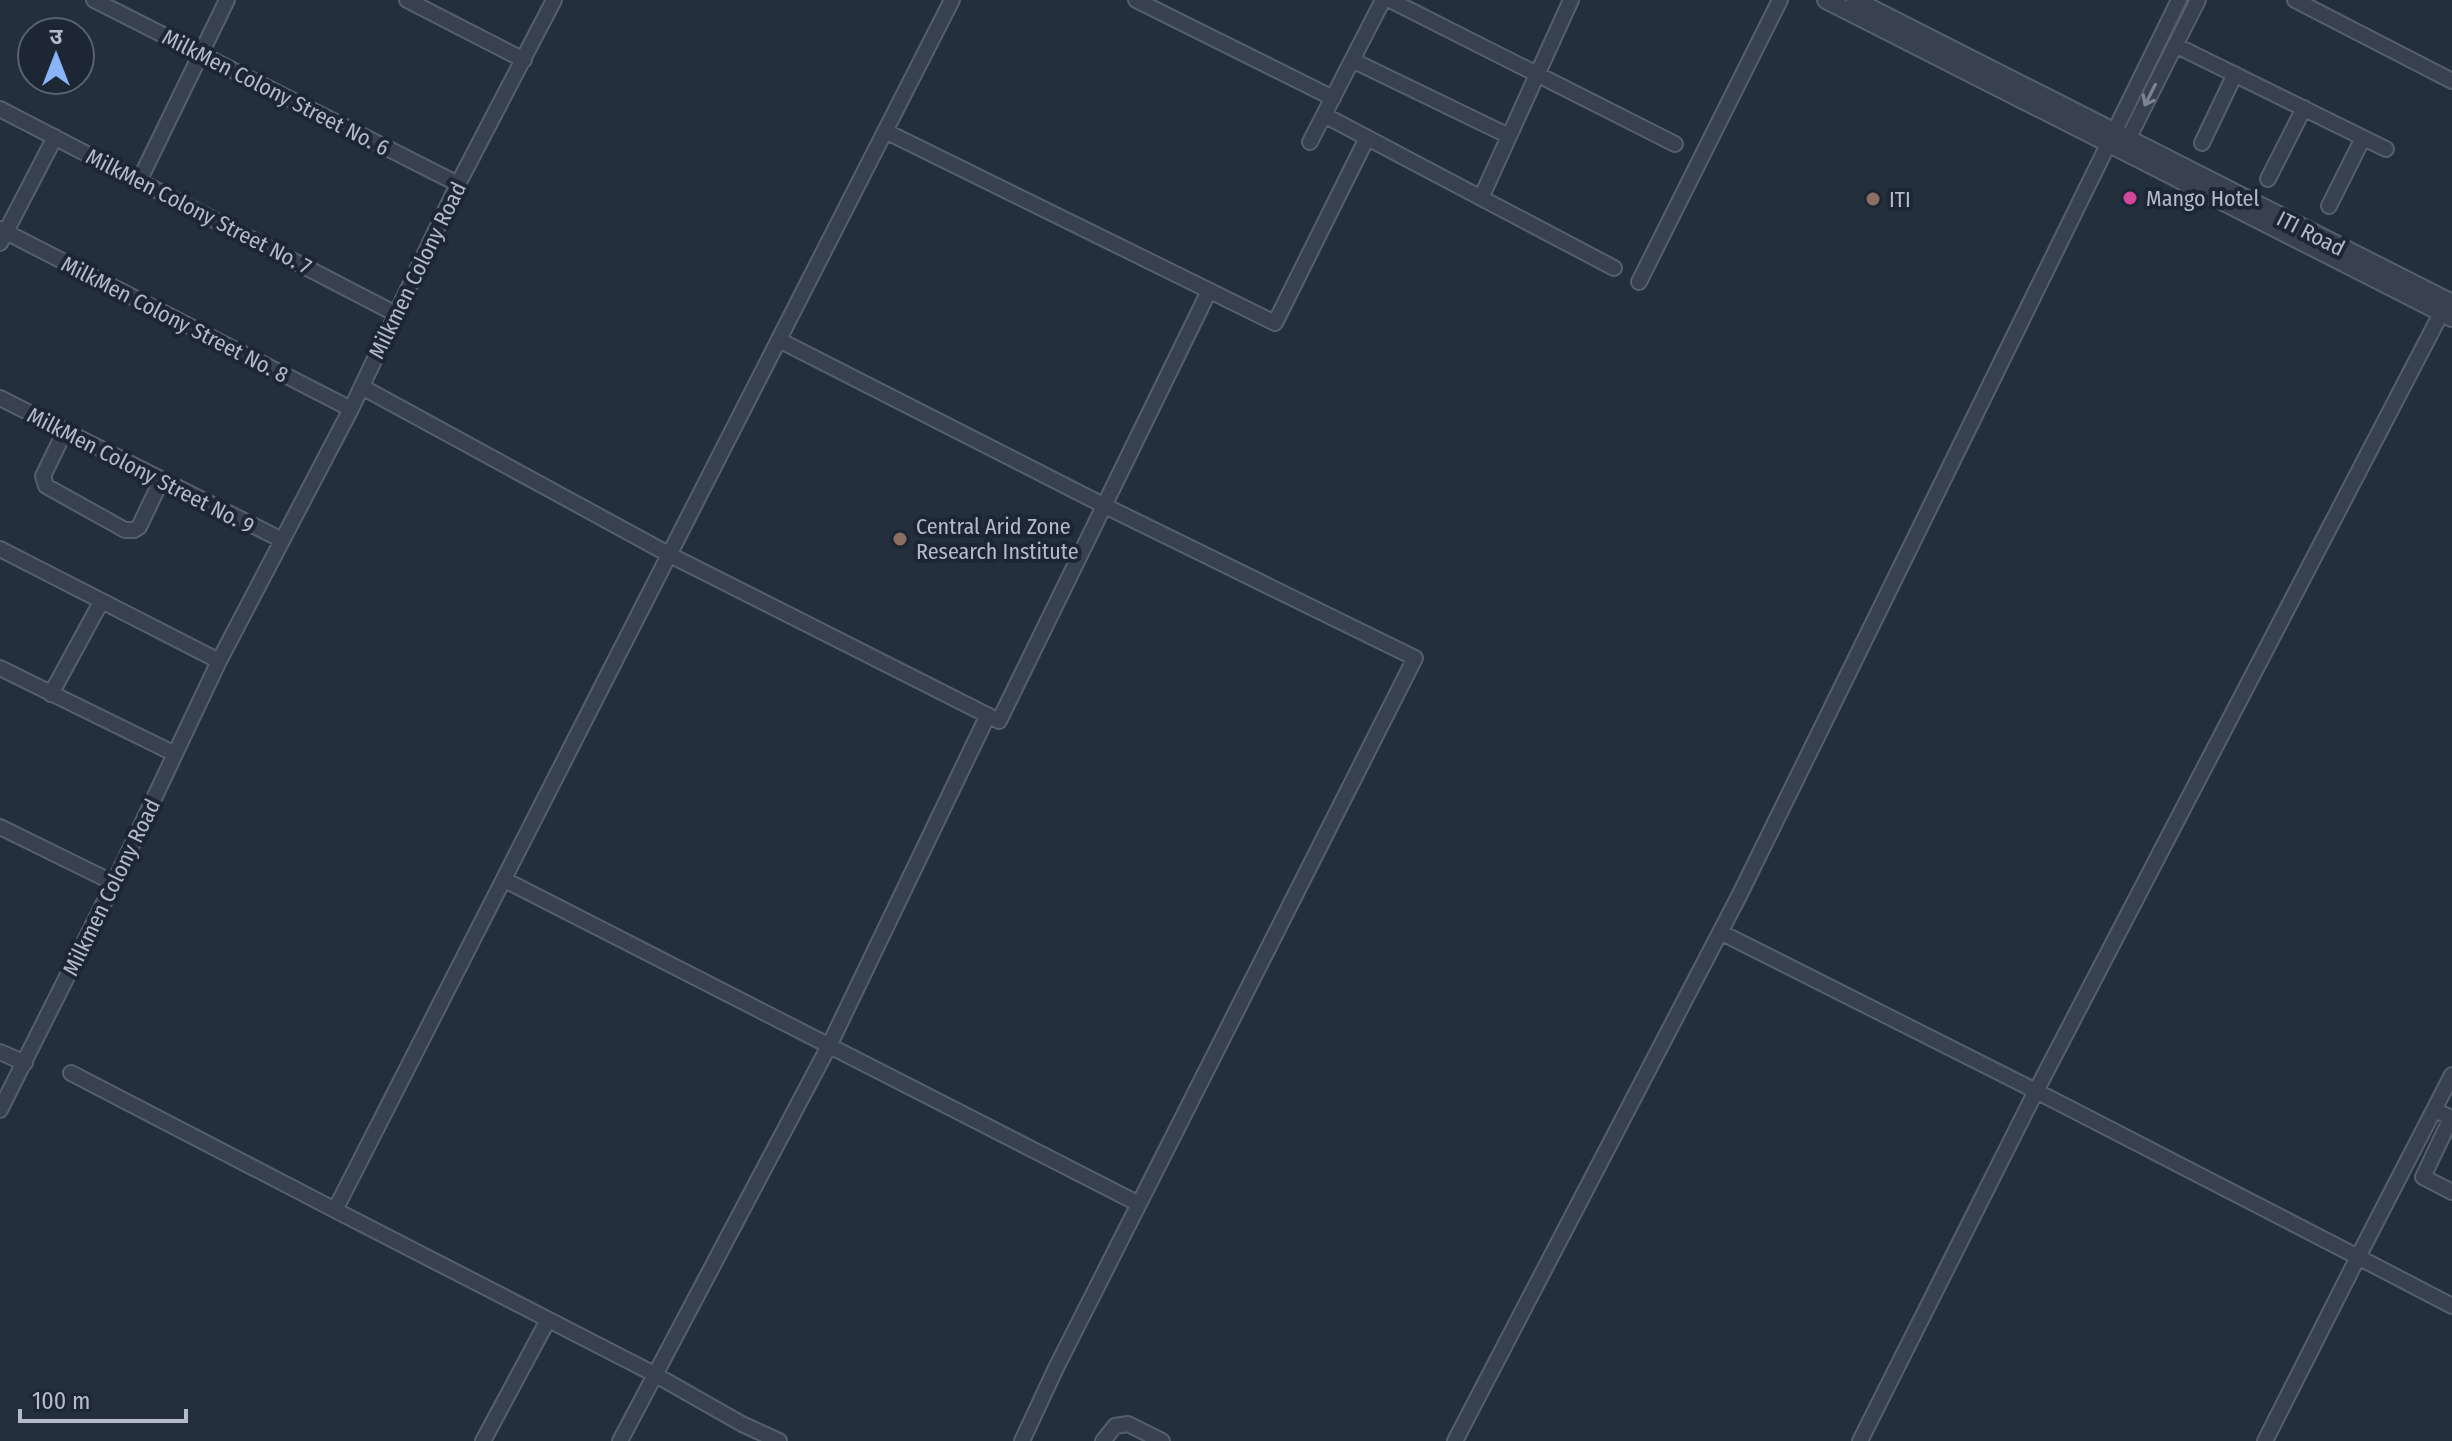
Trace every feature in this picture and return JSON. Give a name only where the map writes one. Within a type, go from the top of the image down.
[{"type":"street","name":"MilkMen Colony Street No. 6","points":[[94,0],[458,184]]},
{"type":"street","points":[[140,179],[227,0]]},
{"type":"street","points":[[407,0],[524,60]]},
{"type":"street","name":"Milkmen Colony Road","points":[[0,1110],[114,883],[219,661],[351,409],[458,184],[554,0]]},
{"type":"street","points":[[335,1210],[952,0]]},
{"type":"street","points":[[1136,0],[1333,98]]},
{"type":"street","points":[[1310,142],[1383,0]]},
{"type":"street","points":[[1390,0],[1675,144]]},
{"type":"street","points":[[1481,198],[1571,0]]},
{"type":"street","points":[[1639,282],[1780,0]]},
{"type":"street","name":"ITI Road","points":[[1826,0],[2116,139]]},
{"type":"street","name":"ITI Road","points":[[1855,0],[2116,139],[2448,309]]},
{"type":"street","points":[[1455,1441],[1720,932],[2116,139],[2179,0]]},
{"type":"street","points":[[2116,139],[2175,45],[2198,0]]},
{"type":"street","points":[[2295,0],[2452,81]]},
{"type":"street","points":[[2175,45],[2386,149]]},
{"type":"street","points":[[1352,60],[1509,136]]},
{"type":"street","points":[[2202,143],[2235,74]]},
{"type":"street","points":[[2268,179],[2304,108]]},
{"type":"street","name":"MilkMen Colony Street No. 7","points":[[0,109],[396,314]]},
{"type":"street","points":[[1324,115],[1614,268]]},
{"type":"street","points":[[885,131],[1275,323],[1367,138]]},
{"type":"street","points":[[2,234],[55,137]]},
{"type":"street","points":[[2329,206],[2363,138]]},
{"type":"street","name":"MilkMen Colony Street No. 8","points":[[2,234],[351,409]]},
{"type":"street","points":[[362,387],[670,555],[999,721],[1209,291]]},
{"type":"street","points":[[1860,1441],[2036,1091],[2448,309]]},
{"type":"street","points":[[779,340],[1105,506],[1415,658],[1022,1441]]},
{"type":"street","name":"MilkMen Colony Street No. 9","points":[[0,398],[64,433],[282,540]]},
{"type":"street","points":[[64,433],[43,476],[46,486],[125,530],[139,527],[161,481]]},
{"type":"street","points":[[2,556],[219,661]]},
{"type":"street","points":[[51,694],[101,602]]},
{"type":"street","points":[[0,668],[175,754]]},
{"type":"street","points":[[620,1441],[829,1046],[987,717]]},
{"type":"street","points":[[0,827],[114,883]]},
{"type":"street","points":[[505,880],[1139,1204]]},
{"type":"street","points":[[1720,932],[2452,1306]]},
{"type":"street","points":[[0,1052],[25,1063]]},
{"type":"street","points":[[71,1073],[779,1441]]},
{"type":"street","points":[[2265,1441],[2452,1075]]},
{"type":"street","points":[[2435,1110],[2452,1118],[2423,1177],[2452,1192]]},
{"type":"street","points":[[483,1441],[548,1320]]},
{"type":"street","points":[[1103,1441],[1115,1426],[1128,1424],[1162,1441]]},
{"type":"place","name":"Mango Hotel","points":[[2130,198]]},
{"type":"place","name":"ITI","points":[[1873,199]]},
{"type":"place","name":"Central Arid Zone Research Institute","points":[[900,539]]}]
